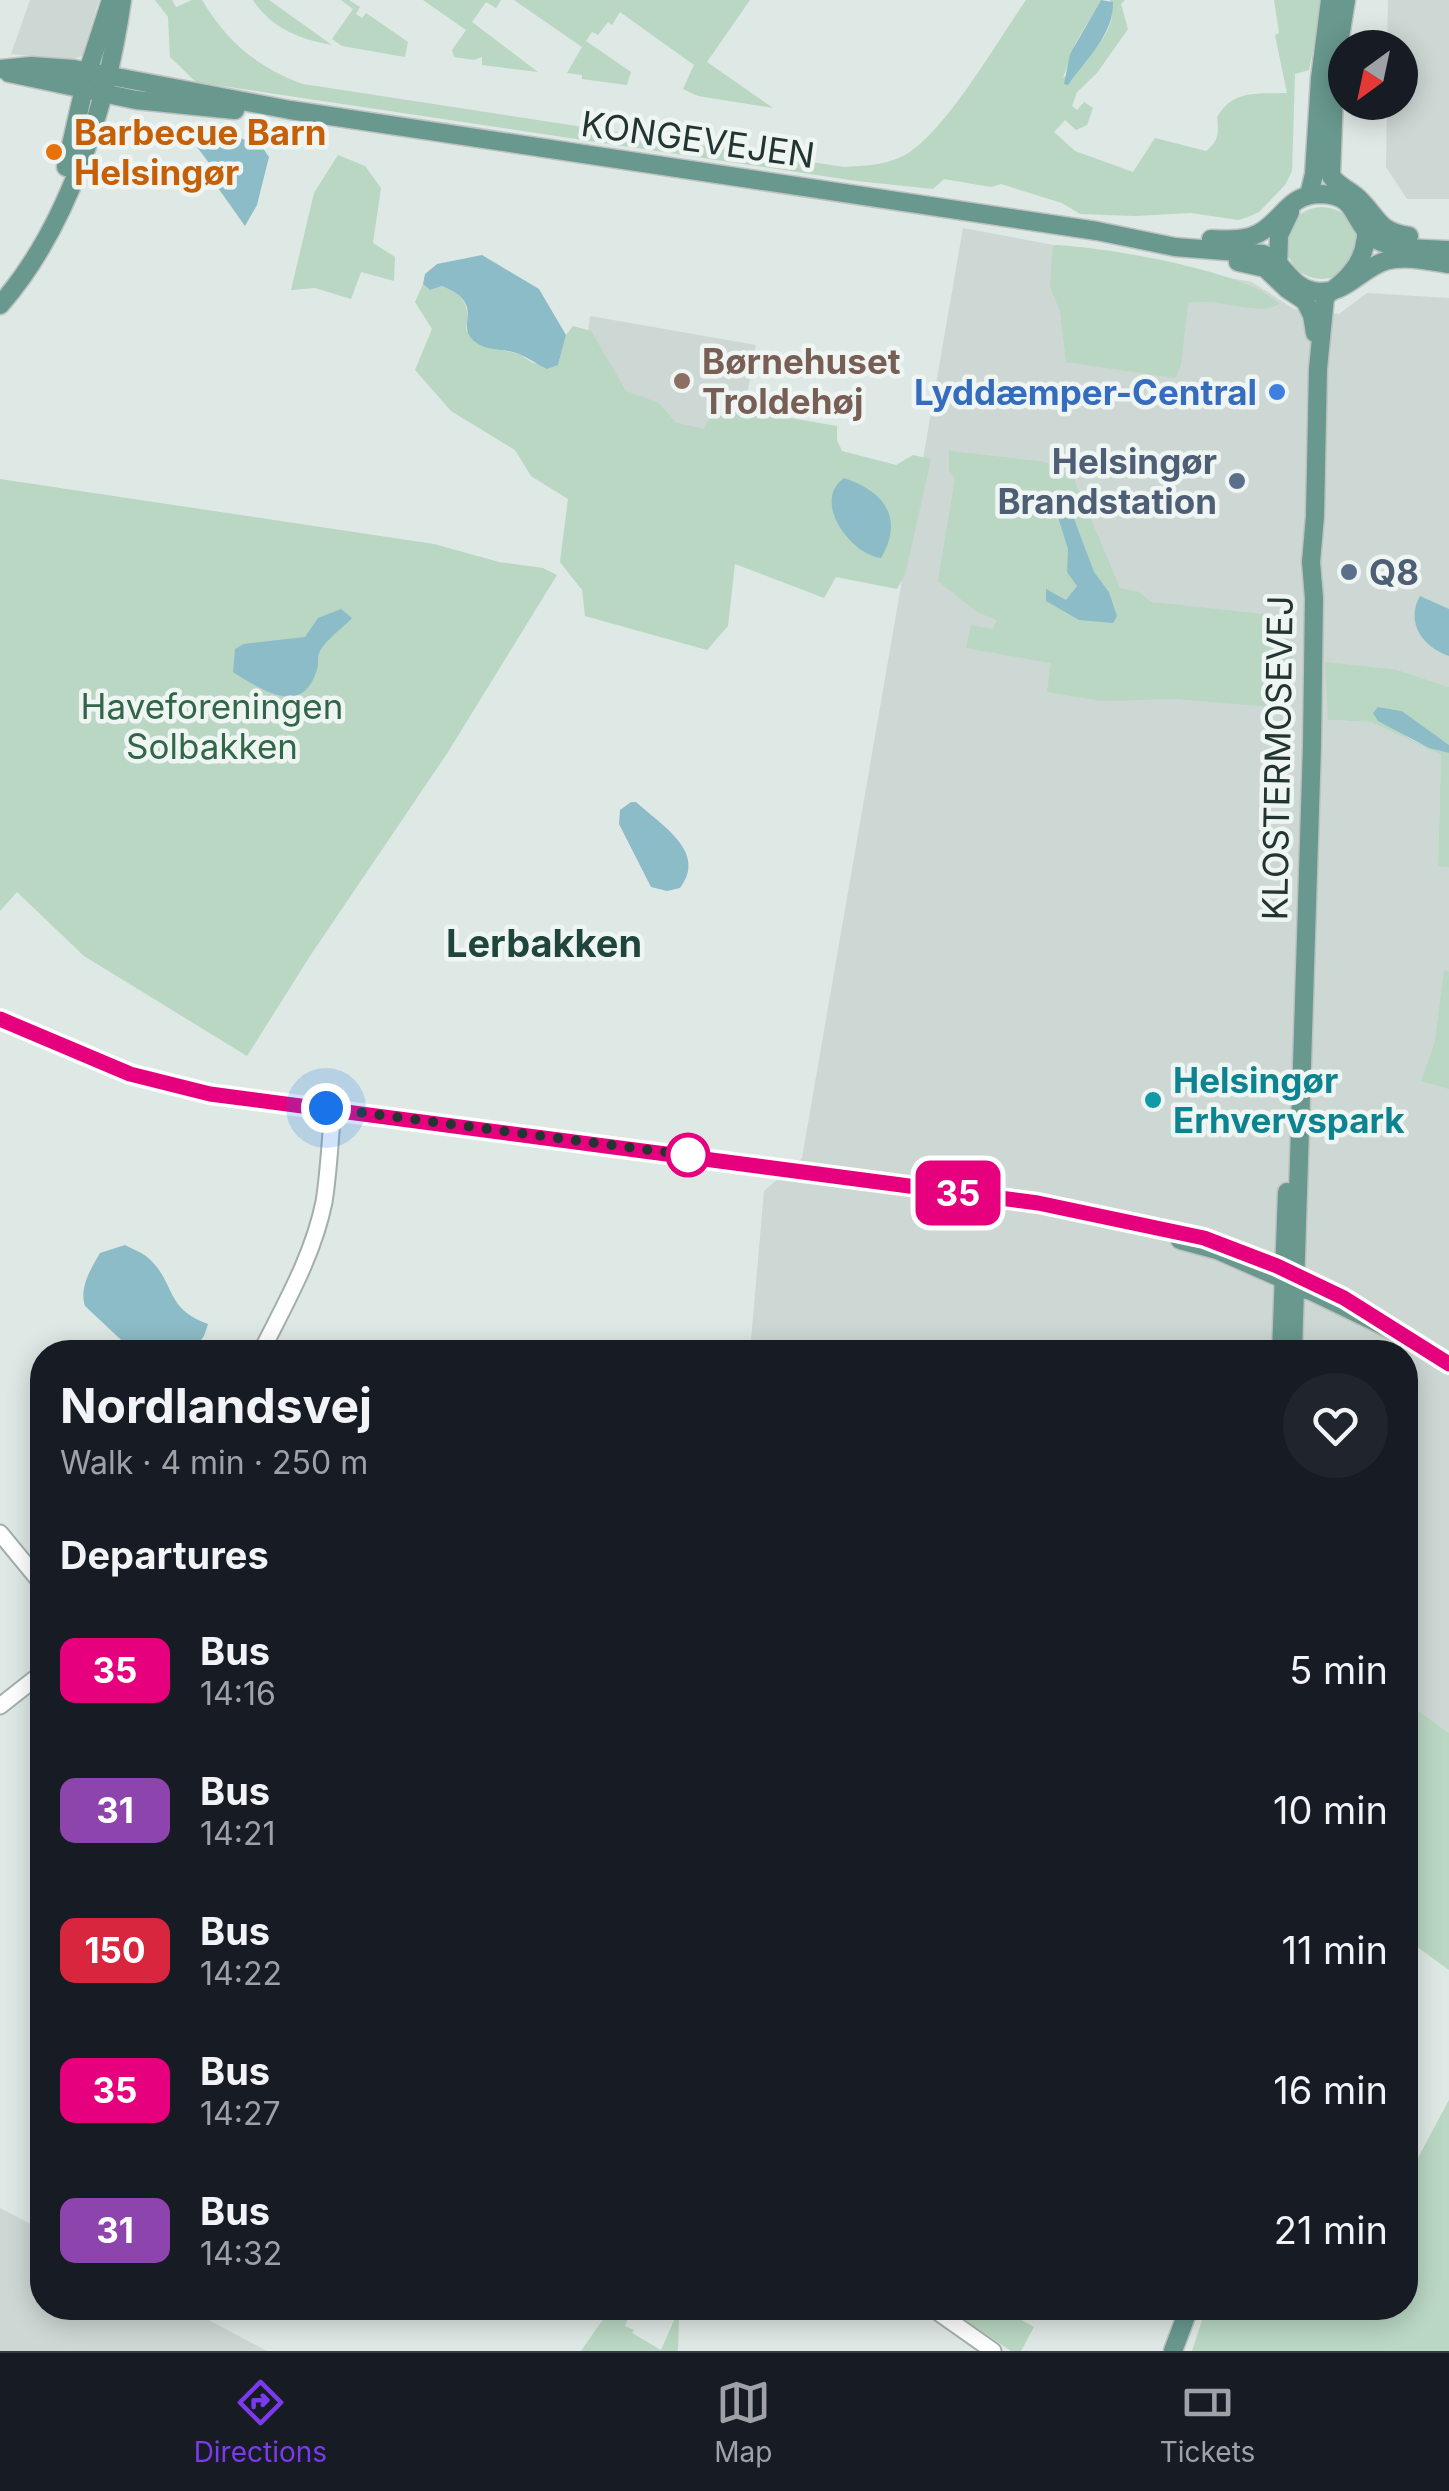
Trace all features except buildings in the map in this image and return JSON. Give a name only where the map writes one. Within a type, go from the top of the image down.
[{"type":"main road","points":[[0,303],[31,266],[68,190],[112,0]]},
{"type":"main road","points":[[0,303],[61,187],[122,0]]},
{"type":"main road","points":[[1283,285],[1277,263],[1284,221],[1314,174],[1330,0]]},
{"type":"main road","points":[[1346,0],[1336,68],[1330,169],[1334,181],[1361,202],[1384,228],[1402,235],[1449,240]]},
{"type":"main road","name":"KONGEVEJEN","points":[[2,69],[1097,231],[1175,247],[1262,254],[1277,263]]},
{"type":"main road","name":"KONGEVEJEN","points":[[93,82],[192,107],[290,110]]},
{"type":"main road","points":[[1302,198],[1328,195],[1344,201],[1381,241],[1449,250]]},
{"type":"main road","name":"KONGEVEJEN","points":[[1097,231],[1240,239],[1266,229],[1302,198]]},
{"type":"main road","points":[[1336,290],[1358,264],[1364,250],[1366,229],[1361,202]]},
{"type":"main road","points":[[1097,231],[1166,254],[1257,265],[1283,285]]},
{"type":"main road","points":[[1277,263],[1300,286],[1336,290],[1386,261],[1449,264]]},
{"type":"main road","name":"KLOSTERMOSEVEJ","points":[[1283,285],[1309,305],[1318,368]]},
{"type":"main road","name":"KLOSTERMOSEVEJ","points":[[1282,1340],[1298,1148],[1312,745],[1311,562],[1316,516],[1318,368],[1324,316],[1336,290]]},
{"type":"main road","name":"KLOSTERMOSEVEJ","points":[[1291,1340],[1290,1174],[1298,1148]]},
{"type":"main road","points":[[1180,1240],[1216,1250],[1289,1281],[1402,1335]]},
{"type":"main road","points":[[1173,2351],[1185,2320]]},
{"type":"street","points":[[0,1019],[130,1074],[210,1094],[1038,1203],[1204,1238],[1401,1340]]},
{"type":"street","points":[[267,1340],[315,1235],[324,1201],[333,1108]]},
{"type":"street","points":[[1155,1229],[1180,1240]]},
{"type":"street","points":[[1402,1335],[1410,1340]]},
{"type":"street","points":[[1418,1345],[1449,1365]]},
{"type":"street","points":[[1418,1349],[1449,1365]]},
{"type":"street","points":[[0,1533],[30,1569]]},
{"type":"street","points":[[0,1706],[30,1682]]},
{"type":"street","points":[[949,2320],[993,2351]]},
{"type":"shaded area","points":[[30,0],[99,0],[82,56],[71,60],[11,54]]},
{"type":"shaded area","points":[[1388,0],[1449,0],[1449,199],[1407,199],[1386,167],[1387,120],[1418,120],[1418,30],[1387,30]]},
{"type":"shaded area","points":[[963,228],[1252,282],[1294,309],[1339,314],[1367,293],[1449,298],[1449,687],[1398,670],[1328,720],[1371,722],[1441,755],[1438,865],[1449,867],[1449,1733],[1418,1710],[1418,1340],[751,1340],[764,1191],[802,1158]]},
{"type":"shaded area","name":"Børnehuset Troldehøj","points":[[590,316],[756,345],[743,417],[698,445],[646,432],[587,336]]},
{"type":"shaded area","points":[[0,2208],[30,2224],[30,2320],[209,2320],[267,2351],[0,2351]]},
{"type":"green space","points":[[155,0],[172,0],[176,7],[202,0],[233,41],[257,61],[303,84],[844,167],[890,161],[921,144],[953,107],[1026,0],[1101,0],[1076,42],[1063,78],[1091,54],[1106,33],[1111,22],[1110,0],[1125,0],[1121,4],[1128,29],[1097,73],[1077,92],[1072,106],[1077,110],[1084,102],[1093,108],[1087,125],[1076,130],[1065,120],[1054,132],[1075,151],[1133,172],[1155,138],[1206,151],[1217,136],[1217,117],[1231,102],[1247,95],[1287,93],[1275,35],[1279,33],[1274,0],[1323,0],[1309,70],[1295,74],[1292,171],[1285,185],[1259,212],[1238,220],[1191,213],[1080,214],[1062,203],[1001,184],[991,187],[944,179],[933,189],[857,181],[196,82],[170,57],[168,17]]},
{"type":"green space","points":[[253,0],[269,0],[332,45],[288,31]]},
{"type":"green space","points":[[341,0],[349,0],[360,7],[356,14],[362,18],[366,13],[408,42],[405,57],[342,46],[332,39],[353,9]]},
{"type":"green space","points":[[423,0],[501,0],[496,8],[486,2],[472,22],[538,72],[482,65],[482,57],[454,57],[452,50],[466,30]]},
{"type":"green space","points":[[514,0],[750,0],[707,62],[773,108],[698,96],[683,89],[694,65],[620,12],[612,25],[608,22],[598,35],[592,32],[586,41],[631,72],[627,85],[567,73],[582,47]]},
{"type":"green space","points":[[338,155],[365,166],[381,188],[373,243],[395,257],[394,281],[361,272],[351,299],[315,288],[291,290],[314,193]]},
{"type":"green space","points":[[1322,207],[1347,218],[1358,243],[1347,268],[1322,279],[1297,268],[1286,243],[1297,218]]},
{"type":"green space","points":[[1053,245],[1137,255],[1207,271],[1263,292],[1279,304],[1260,308],[1188,303],[1181,365],[1175,378],[1066,362],[1060,311],[1050,287]]},
{"type":"green space","points":[[423,284],[430,290],[442,286],[461,298],[467,314],[466,330],[482,346],[519,354],[533,363],[558,365],[566,335],[573,326],[591,331],[626,391],[659,403],[676,423],[704,429],[717,405],[837,426],[842,451],[896,465],[913,455],[931,459],[905,575],[897,589],[836,577],[824,598],[735,564],[728,626],[707,650],[585,616],[582,590],[560,562],[568,499],[531,476],[515,450],[451,411],[415,370],[432,329],[415,302]]},
{"type":"green space","points":[[949,451],[1046,462],[1074,479],[1120,588],[1139,592],[1151,602],[1281,616],[1293,673],[1283,708],[1174,699],[1101,701],[1047,692],[1051,663],[966,648],[971,625],[993,629],[997,620],[977,612],[938,581],[955,479],[949,470]],"holes":[[[1067,500],[1094,573],[1109,591],[1117,616],[1045,594],[1054,593],[1067,600],[1077,585],[1067,572],[1068,549],[1055,504]]]},
{"type":"green space","name":"Haveforeningen Solbakken","points":[[0,479],[434,544],[499,562],[543,568],[557,575],[448,752],[247,1056],[84,956],[17,892],[0,911]]},
{"type":"green space","points":[[1325,662],[1398,670],[1449,687],[1449,745],[1402,711],[1378,707],[1408,738],[1449,753],[1449,867],[1438,866],[1441,755],[1371,722],[1328,720]]},
{"type":"green space","points":[[1444,970],[1449,972],[1449,1089],[1421,1081],[1435,1042]]},
{"type":"green space","points":[[1418,1710],[1449,1733],[1449,1970],[1418,1947]]},
{"type":"green space","points":[[1449,2100],[1449,2351],[1192,2351],[1202,2320],[1418,2320],[1418,2158]]},
{"type":"green space","points":[[603,2320],[627,2320],[625,2326],[634,2330],[632,2333],[661,2350],[674,2320],[679,2320],[678,2351],[581,2351]]},
{"type":"green space","points":[[965,2320],[1021,2320],[1034,2327],[1021,2351],[1011,2351]]},
{"type":"water","points":[[1101,0],[1113,2],[1109,25],[1068,85],[1064,84],[1070,54]]},
{"type":"water","points":[[193,128],[260,144],[269,157],[257,205],[245,226],[211,178],[209,163],[197,147]]},
{"type":"water","points":[[482,255],[539,289],[566,335],[558,365],[547,369],[519,354],[474,341],[467,328],[464,300],[442,286],[430,290],[423,284],[425,274],[437,264]]},
{"type":"water","points":[[844,478],[870,490],[886,508],[891,530],[881,558],[858,547],[839,526],[832,500],[835,488]]},
{"type":"water","points":[[1067,500],[1094,572],[1109,592],[1117,616],[1113,623],[1079,620],[1046,601],[1046,589],[1066,600],[1077,586],[1067,572],[1068,549],[1054,504]]},
{"type":"water","points":[[1420,596],[1449,609],[1449,656],[1431,647],[1419,633],[1415,616]]},
{"type":"water","points":[[341,609],[352,618],[321,648],[317,669],[302,693],[280,696],[233,672],[235,649],[244,644],[305,637],[318,618]]},
{"type":"water","points":[[1378,707],[1402,711],[1449,745],[1449,753],[1429,748],[1378,721],[1373,713]]},
{"type":"water","points":[[636,802],[668,830],[685,851],[687,875],[680,888],[667,891],[651,887],[619,824],[620,810]]},
{"type":"water","points":[[125,1245],[146,1256],[184,1310],[208,1324],[201,1340],[121,1340],[85,1306],[85,1285],[100,1253]]},
{"type":"bus line","name":"35","points":[[0,1019],[130,1074],[210,1094],[1038,1203],[1204,1238],[1277,1266],[1344,1298],[1411,1340]]},
{"type":"bus line","name":"35","points":[[1418,1345],[1449,1364]]},
{"type":"place","name":"Barbecue Barn Helsingør","points":[[54,152]]},
{"type":"place","name":"Børnehuset Troldehøj","points":[[682,381]]},
{"type":"place","name":"Lyddæmper-Central","points":[[1277,392]]},
{"type":"place","name":"Helsingør Brandstation","points":[[1237,481]]},
{"type":"place","name":"Q8","points":[[1349,572]]},
{"type":"place","name":"Helsingør Erhvervspark","points":[[1153,1100]]},
{"type":"district","name":"Lerbakken","points":[[544,943]]},
{"type":"route","points":[[326,1108],[688,1155]]}]
